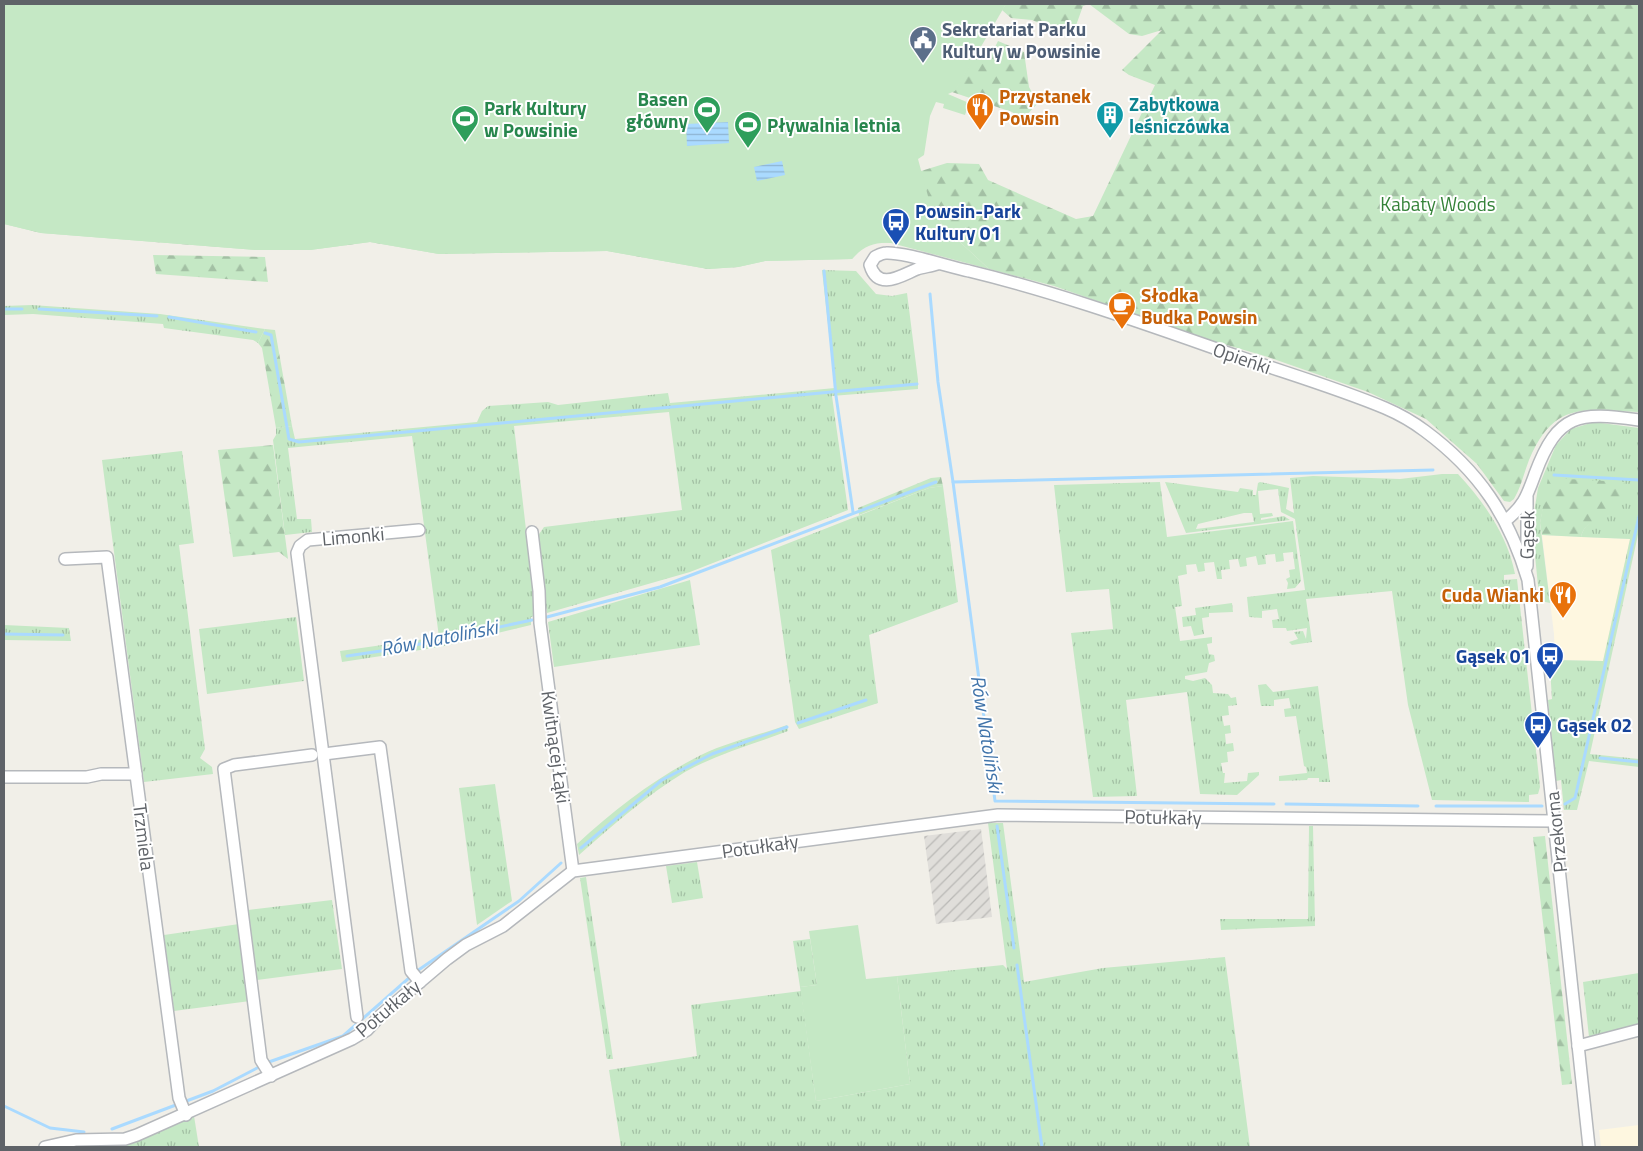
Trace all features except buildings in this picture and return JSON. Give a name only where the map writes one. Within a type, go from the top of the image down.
[{"type":"street","name":"Opieńki","points":[[937,264],[918,268],[894,280],[882,279],[875,275],[870,266],[875,257],[888,253],[937,264],[1010,281],[1139,321],[1386,408],[1425,431],[1467,466],[1483,485],[1505,521]]},
{"type":"street","name":"Gąsek","points":[[1505,521],[1519,510],[1528,495],[1546,447],[1555,433],[1569,421],[1595,416],[1639,420]]},
{"type":"street","name":"Gąsek","points":[[1526,575],[1528,495]]},
{"type":"street","name":"Przekorna","points":[[1505,521],[1516,543],[1526,575],[1532,609],[1589,1147]]},
{"type":"street","name":"Limonki","points":[[318,754],[297,556],[300,546],[308,540],[419,530]]},
{"type":"street","name":"Kwitnącej Łąki","points":[[532,532],[539,592],[540,623],[573,871]]},
{"type":"street","name":"Trzmiela","points":[[65,559],[107,557],[183,1107]]},
{"type":"street","points":[[266,1068],[224,769],[234,765],[380,747],[416,977]]},
{"type":"street","points":[[318,754],[357,1017]]},
{"type":"street","points":[[4,776],[87,777],[101,774],[136,774]]},
{"type":"street","name":"Potułkały","points":[[45,1147],[76,1140],[125,1138],[183,1107],[266,1068],[352,1039],[367,1030],[416,977],[503,926],[573,871],[998,815],[1555,821]]},
{"type":"street","points":[[1578,1046],[1639,1030]]},
{"type":"shaded area","points":[[1542,535],[1630,539],[1603,661],[1555,660],[1554,634]]},
{"type":"shaded area","points":[[981,829],[992,917],[936,924],[924,836]]},
{"type":"shaded area","points":[[1639,1125],[1639,1147],[1601,1147],[1599,1130]]},
{"type":"green space","name":"Kabaty Woods","points":[[4,4],[894,189],[921,171],[947,163],[979,164],[988,180],[1076,219],[1093,216],[1155,85],[1129,75],[1122,70],[1162,30],[1142,36],[1129,34],[1089,4],[1639,4],[1639,412],[1586,410],[1560,418],[1549,427],[1539,441],[1529,460],[1521,485],[1514,499],[1510,502],[1504,501],[1477,464],[1426,419],[1368,392],[1268,357],[1203,338],[1054,286],[989,269],[946,229],[932,211],[891,243],[876,242],[861,249],[852,259],[765,261],[738,267],[708,269],[607,251],[439,254],[370,242],[310,250],[257,250],[41,233],[4,224]]},
{"type":"green space","name":"Park Kultury w Powsinie","points":[[4,4],[1006,4],[955,91],[948,94],[969,103],[965,115],[943,108],[944,104],[936,102],[930,116],[924,155],[918,159],[932,211],[946,229],[989,269],[891,243],[879,243],[870,246],[852,259],[765,261],[738,267],[708,269],[607,251],[439,254],[370,242],[310,250],[257,250],[41,233],[4,224]]},
{"type":"green space","points":[[1006,4],[1089,4],[1083,6],[1074,31],[1054,30],[1032,20],[1011,18],[1002,10]]},
{"type":"green space","points":[[998,41],[1024,52],[1029,87],[1038,103],[1022,120],[1012,112],[952,92],[980,47],[992,53]]},
{"type":"green space","points":[[153,255],[265,257],[268,282],[156,274]]},
{"type":"green space","points":[[822,270],[856,271],[876,294],[892,296],[907,293],[918,380],[918,389],[832,396],[848,510],[690,572],[547,613],[537,537],[544,527],[682,510],[669,412],[514,426],[536,616],[531,617],[531,625],[440,647],[342,662],[340,651],[439,637],[412,436],[288,448],[297,519],[311,519],[312,532],[285,535],[273,440],[276,435],[276,428],[292,426],[295,439],[477,422],[482,411],[488,406],[548,402],[558,405],[668,393],[670,403],[835,388]]},
{"type":"green space","points":[[32,305],[160,314],[265,329],[258,343],[253,340],[164,328],[163,324],[33,314],[4,315],[4,306]]},
{"type":"green space","points":[[265,329],[275,330],[292,426],[276,428],[262,348],[258,343]]},
{"type":"green space","points":[[1594,422],[1639,428],[1639,530],[1590,754],[1639,759],[1639,767],[1589,761],[1577,810],[1564,810],[1561,780],[1556,781],[1548,700],[1552,699],[1550,668],[1555,660],[1603,661],[1630,539],[1581,537],[1585,528],[1591,522],[1609,515],[1544,504],[1540,523],[1550,603],[1541,601],[1539,596],[1532,525],[1538,488],[1556,445],[1571,429]]},
{"type":"green space","points":[[273,445],[288,559],[279,552],[233,557],[218,450]]},
{"type":"green space","points":[[182,451],[194,543],[179,545],[205,749],[200,758],[212,767],[213,774],[144,782],[102,460]]},
{"type":"green space","points":[[1458,474],[1486,508],[1507,546],[1515,574],[1504,575],[1504,580],[1517,579],[1540,787],[1538,794],[1529,795],[1529,802],[1432,800],[1408,705],[1392,591],[1306,599],[1312,642],[1292,645],[1289,642],[1298,639],[1294,632],[1303,631],[1306,639],[1307,628],[1287,631],[1286,628],[1273,628],[1272,620],[1279,619],[1277,609],[1262,611],[1262,618],[1249,617],[1247,597],[1305,590],[1295,519],[1281,512],[1278,489],[1258,491],[1260,514],[1272,513],[1273,516],[1261,518],[1261,520],[1284,516],[1290,520],[1186,533],[1165,482],[1238,492],[1240,488],[1253,490],[1253,495],[1256,495],[1258,483],[1260,482],[1289,488],[1286,509],[1294,513],[1290,478],[1313,476],[1400,479]],"holes":[[[1244,513],[1252,513],[1254,522],[1196,529],[1198,524]]]},
{"type":"green space","points":[[941,477],[943,486],[929,488],[859,515],[858,508],[931,478]]},
{"type":"green space","points":[[1548,478],[1624,482],[1623,497],[1616,511],[1588,525],[1581,537],[1542,535],[1540,523]]},
{"type":"green space","points":[[1160,482],[1167,537],[1293,521],[1301,581],[1295,588],[1287,589],[1288,583],[1286,579],[1290,577],[1289,570],[1295,569],[1293,552],[1283,553],[1284,561],[1276,562],[1275,554],[1265,555],[1266,564],[1258,565],[1256,556],[1246,558],[1247,566],[1240,567],[1238,559],[1229,560],[1230,569],[1221,570],[1222,579],[1217,579],[1214,562],[1204,563],[1205,571],[1198,572],[1196,564],[1186,565],[1187,574],[1178,576],[1182,606],[1175,607],[1180,641],[1212,637],[1212,643],[1207,644],[1209,654],[1214,655],[1215,661],[1209,663],[1207,672],[1185,676],[1185,679],[1193,681],[1205,678],[1212,685],[1213,693],[1228,694],[1231,698],[1236,697],[1237,705],[1228,706],[1229,715],[1222,716],[1224,726],[1230,725],[1231,733],[1225,734],[1226,744],[1233,743],[1234,751],[1227,752],[1228,762],[1221,763],[1223,773],[1225,773],[1224,783],[1247,781],[1248,773],[1259,772],[1259,775],[1237,795],[1200,794],[1187,692],[1126,700],[1137,796],[1093,797],[1071,633],[1113,629],[1109,589],[1066,592],[1054,485]]},
{"type":"green space","points":[[943,486],[958,602],[869,635],[878,703],[799,729],[795,722],[771,550],[929,488]]},
{"type":"green space","points":[[690,580],[700,645],[554,667],[548,622]]},
{"type":"green space","points":[[1232,603],[1233,612],[1209,613],[1209,617],[1202,618],[1204,634],[1194,636],[1191,626],[1183,627],[1182,617],[1196,615],[1195,608]]},
{"type":"green space","points":[[296,617],[304,681],[207,694],[199,629]]},
{"type":"green space","points":[[4,625],[69,628],[71,641],[4,640]]},
{"type":"green space","points":[[1266,684],[1273,692],[1318,686],[1330,782],[1319,782],[1319,778],[1279,781],[1279,776],[1307,773],[1304,766],[1296,716],[1285,717],[1284,709],[1291,708],[1289,698],[1274,700],[1274,706],[1261,706],[1258,685]]},
{"type":"green space","points":[[787,725],[788,731],[723,755],[685,772],[643,801],[579,855],[577,844],[621,807],[652,784],[684,764],[711,750]]},
{"type":"green space","points":[[495,784],[512,901],[477,925],[459,788]]},
{"type":"green space","points":[[988,823],[1003,823],[1024,982],[1103,968],[1225,957],[1250,1147],[621,1147],[609,1070],[697,1056],[691,1005],[801,991],[816,1101],[910,1084],[897,976],[1003,965],[1007,969]]},
{"type":"green space","points":[[1309,826],[1313,826],[1315,926],[1221,930],[1220,919],[1308,919]]},
{"type":"green space","points":[[1545,836],[1572,1084],[1562,1085],[1533,837]]},
{"type":"green space","points":[[697,862],[703,898],[672,903],[666,866]]},
{"type":"green space","points":[[586,877],[613,1059],[607,1059],[580,878]]},
{"type":"green space","points":[[332,900],[342,969],[257,980],[248,910]]},
{"type":"green space","points":[[239,924],[250,1001],[174,1011],[164,935]]},
{"type":"green space","points":[[858,925],[866,979],[897,976],[910,1084],[816,1101],[800,987],[817,985],[809,931]]},
{"type":"green space","points":[[810,939],[817,985],[800,987],[793,941]]},
{"type":"green space","points":[[1639,973],[1639,1024],[1589,1037],[1583,982]]},
{"type":"green space","points":[[194,1116],[199,1147],[125,1147],[125,1145]]},
{"type":"water","name":"Basen główny","points":[[728,122],[729,143],[687,146],[686,124]]},
{"type":"water","points":[[782,161],[785,175],[757,181],[754,167]]},
{"type":"waterway","points":[[824,271],[836,396],[853,512]]},
{"type":"waterway","name":"Rów Natoliński","points":[[930,294],[938,382],[995,801],[1274,804]]},
{"type":"waterway","points":[[4,309],[22,309]]},
{"type":"waterway","points":[[39,309],[157,316]]},
{"type":"waterway","points":[[169,317],[256,332]]},
{"type":"waterway","points":[[265,333],[271,335],[289,439],[299,442],[917,384]]},
{"type":"waterway","points":[[953,482],[1433,470]]},
{"type":"waterway","points":[[1554,475],[1639,480]]},
{"type":"waterway","name":"Rów Natoliński","points":[[547,617],[660,587],[936,482]]},
{"type":"waterway","points":[[1565,804],[1575,798],[1639,516]]},
{"type":"waterway","name":"Rów Natoliński","points":[[347,656],[401,648],[532,620]]},
{"type":"waterway","points":[[4,634],[63,635]]},
{"type":"waterway","points":[[798,723],[866,700]]},
{"type":"waterway","points":[[581,848],[662,780],[712,754],[787,727]]},
{"type":"waterway","name":"Rów Natoliński","points":[[1600,758],[1639,762]]},
{"type":"waterway","name":"Rów Natoliński","points":[[1286,804],[1418,806]]},
{"type":"waterway","name":"Rów Natoliński","points":[[1436,806],[1542,806]]},
{"type":"waterway","points":[[997,826],[1014,948]]},
{"type":"waterway","points":[[266,1063],[343,1036],[417,971],[519,901],[561,863]]},
{"type":"waterway","points":[[1017,965],[1042,1147]]},
{"type":"waterway","points":[[112,1129],[213,1091],[261,1066]]},
{"type":"waterway","points":[[4,1106],[50,1128],[84,1132]]},
{"type":"place","name":"Sekretariat Parku Kultury w Powsinie","points":[[923,64]]},
{"type":"place","name":"Przystanek Powsin","points":[[980,131]]},
{"type":"place","name":"Basen główny","points":[[707,134]]},
{"type":"place","name":"Zabytkowa leśniczówka","points":[[1110,139]]},
{"type":"place","name":"Park Kultury w Powsinie","points":[[465,143]]},
{"type":"place","name":"Pływalnia letnia","points":[[748,149]]},
{"type":"place","name":"Powsin-Park Kultury 01","points":[[896,246]]},
{"type":"place","name":"Słodka Budka Powsin","points":[[1122,330]]},
{"type":"place","name":"Cuda Wianki","points":[[1563,619]]},
{"type":"place","name":"Gąsek 01","points":[[1550,680]]},
{"type":"place","name":"Gąsek 02","points":[[1538,749]]}]
